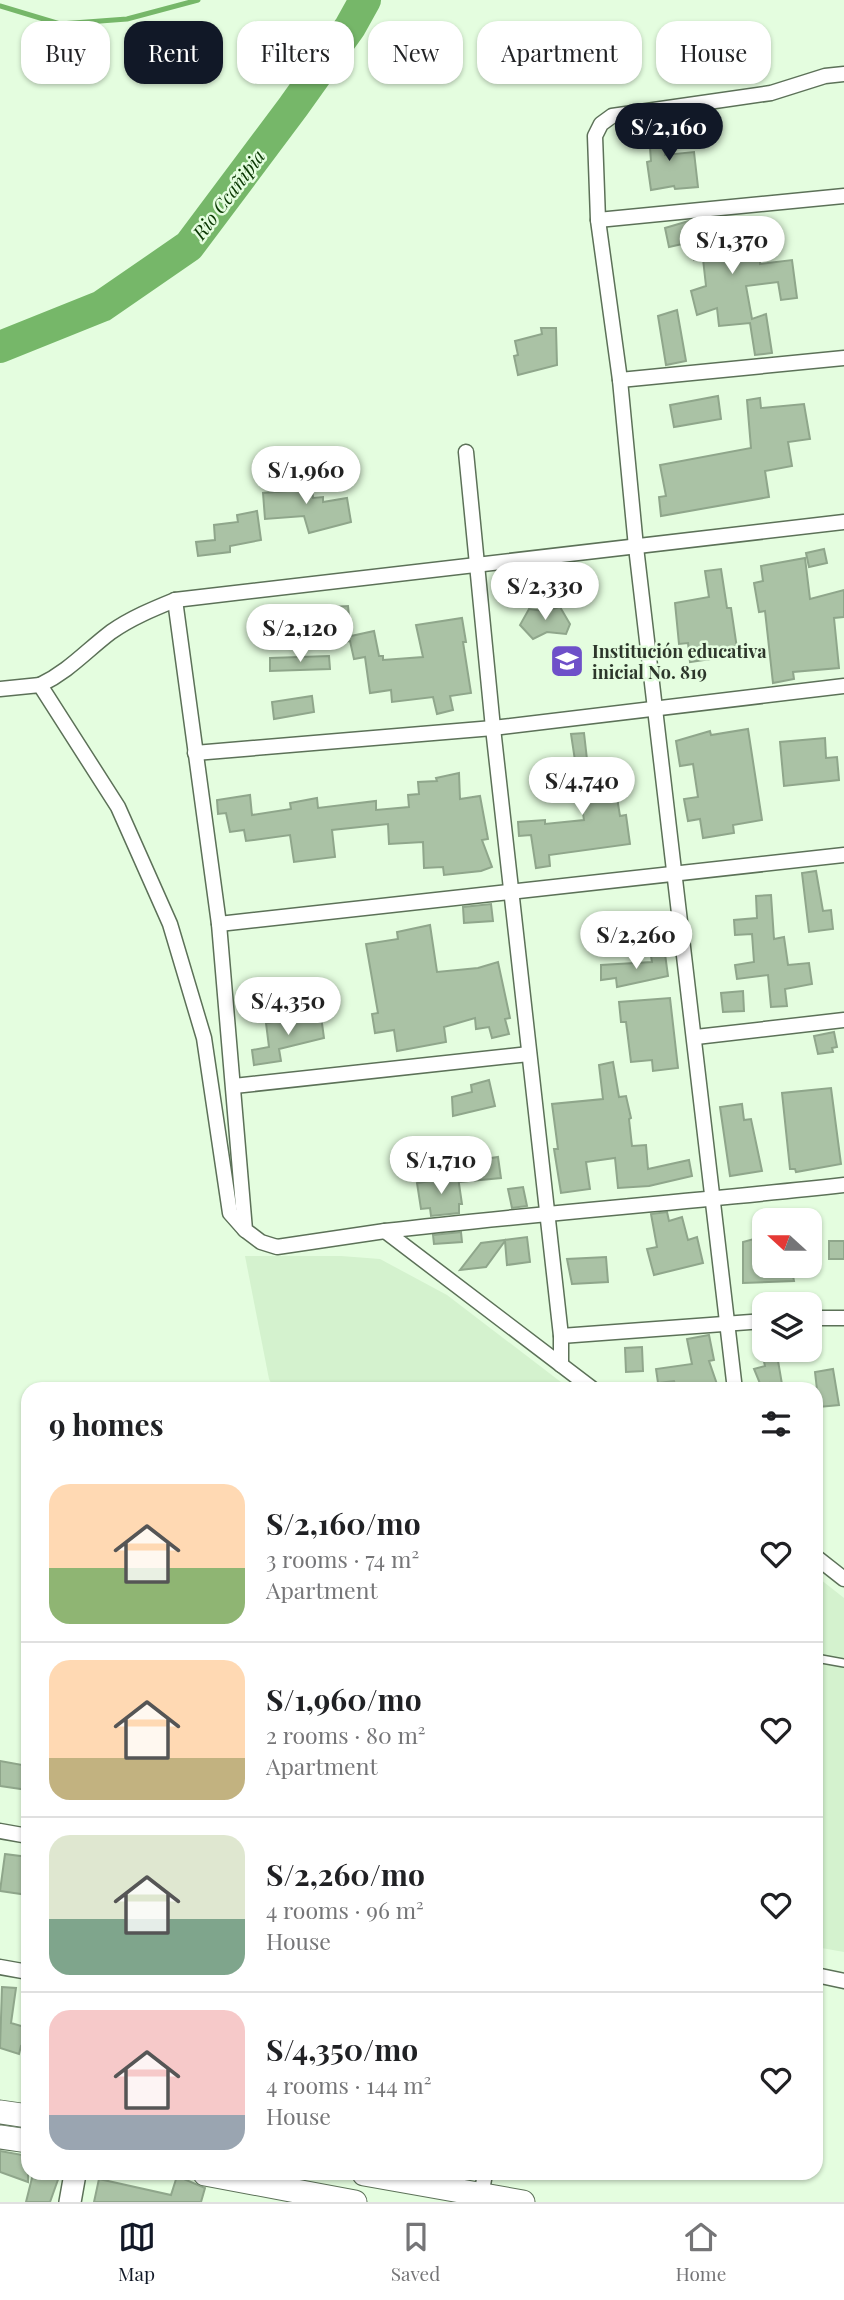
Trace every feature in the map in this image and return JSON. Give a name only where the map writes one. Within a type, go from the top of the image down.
[{"type":"main road","points":[[0,2112],[21,2115]]},
{"type":"main road","points":[[0,2137],[21,2140]]},
{"type":"main road","points":[[70,2202],[74,2180]]},
{"type":"main road","points":[[237,2180],[355,2202]]},
{"type":"main road","points":[[408,2180],[482,2190],[523,2202]]},
{"type":"street","points":[[734,1382],[696,1037],[674,875],[657,709],[636,547],[620,380],[598,219],[595,136],[601,124],[612,116],[771,93],[825,76],[844,74]]},
{"type":"street","points":[[598,219],[844,196]]},
{"type":"street","points":[[620,380],[844,358]]},
{"type":"street","points":[[466,452],[545,1213],[561,1336],[561,1364]]},
{"type":"street","points":[[0,689],[40,685],[64,673],[112,632],[144,612],[175,600],[844,522]]},
{"type":"street","points":[[175,600],[219,924],[246,1230]]},
{"type":"street","points":[[40,685],[118,807],[170,924],[204,1038],[230,1213],[261,1242],[277,1247],[385,1231],[545,1213],[713,1200],[844,1185]]},
{"type":"street","points":[[195,753],[493,728],[844,686]]},
{"type":"street","points":[[219,924],[844,855]]},
{"type":"street","points":[[696,1037],[844,1020]]},
{"type":"street","points":[[234,1086],[529,1054]]},
{"type":"street","points":[[385,1231],[584,1382]]},
{"type":"street","points":[[822,1318],[844,1318]]},
{"type":"street","points":[[561,1336],[752,1322]]},
{"type":"street","points":[[823,1562],[844,1579]]},
{"type":"street","points":[[0,1831],[21,1835]]},
{"type":"street","points":[[0,1967],[21,1971]]},
{"type":"street","points":[[823,1976],[844,1981]]},
{"type":"lane","points":[[823,1659],[844,1663]]},
{"type":"shaded area","points":[[245,1256],[341,1256],[380,1259],[447,1295],[561,1382],[270,1382]]},
{"type":"shaded area","points":[[823,1582],[844,1598],[844,1952],[823,1948]]},
{"type":"building","points":[[663,120],[665,155],[694,152],[698,187],[675,189],[674,186],[651,190],[647,162],[651,161],[648,121]]},
{"type":"building","points":[[722,218],[724,243],[760,243],[760,264],[792,260],[797,298],[781,300],[778,282],[746,286],[752,319],[766,314],[772,353],[755,355],[750,323],[719,326],[717,308],[697,315],[691,291],[706,286],[703,259],[694,260],[691,242],[669,247],[665,228],[692,220]]},
{"type":"building","points":[[677,310],[686,361],[666,365],[658,316]]},
{"type":"building","points":[[541,328],[556,328],[557,365],[518,375],[514,356],[518,355],[515,341],[542,334]]},
{"type":"building","points":[[718,396],[721,419],[674,427],[670,405]]},
{"type":"building","points":[[760,398],[761,408],[804,404],[810,439],[788,442],[792,466],[765,471],[769,497],[661,516],[659,497],[666,496],[660,465],[751,448],[747,400]]},
{"type":"building","points":[[311,478],[313,498],[323,497],[323,502],[347,498],[351,522],[309,533],[304,516],[265,519],[263,493],[287,491],[286,481]]},
{"type":"building","points":[[257,511],[261,540],[230,546],[230,552],[198,556],[196,542],[215,540],[214,525],[238,522],[237,515]]},
{"type":"building","points":[[824,549],[827,563],[809,567],[806,553]]},
{"type":"building","points":[[805,558],[810,599],[844,590],[844,617],[834,618],[839,668],[793,672],[794,679],[773,683],[765,611],[759,612],[754,583],[763,581],[761,566]]},
{"type":"building","points":[[721,569],[727,608],[731,608],[738,655],[690,662],[688,643],[679,644],[675,603],[709,597],[705,571]]},
{"type":"building","points":[[311,605],[312,608],[348,606],[351,636],[374,631],[379,656],[383,656],[383,660],[423,657],[416,625],[462,618],[471,693],[450,696],[453,710],[437,714],[433,697],[392,702],[391,690],[370,693],[365,657],[354,659],[350,641],[301,647],[297,606]]},
{"type":"building","points":[[560,607],[570,624],[566,634],[547,632],[533,639],[520,625],[529,609],[544,611]]},
{"type":"building","points":[[329,656],[330,669],[270,671],[270,658]]},
{"type":"building","points":[[312,696],[314,712],[274,719],[272,702]]},
{"type":"building","points":[[748,729],[762,820],[733,825],[734,833],[703,838],[700,819],[688,821],[684,799],[698,797],[693,764],[680,766],[676,741],[710,731],[711,735]]},
{"type":"building","points":[[584,733],[589,777],[613,773],[620,816],[626,815],[630,844],[549,855],[550,866],[536,868],[531,835],[519,836],[518,822],[545,820],[545,824],[584,820],[571,734]]},
{"type":"building","points":[[825,738],[826,758],[837,757],[839,780],[784,786],[780,742]]},
{"type":"building","points":[[459,773],[460,799],[480,796],[488,839],[482,840],[492,867],[481,871],[444,875],[443,867],[424,868],[423,842],[389,844],[388,824],[332,830],[335,857],[294,862],[290,835],[246,841],[244,830],[230,832],[226,813],[218,814],[217,800],[250,795],[252,815],[291,809],[290,803],[317,798],[318,808],[376,801],[376,810],[409,807],[408,795],[419,794],[418,782],[437,781],[436,778]]},
{"type":"building","points":[[816,871],[823,911],[831,910],[833,929],[809,932],[802,873]]},
{"type":"building","points":[[771,895],[774,939],[784,937],[788,965],[809,963],[812,984],[785,989],[787,1006],[771,1007],[768,975],[737,979],[735,965],[754,962],[752,934],[735,935],[734,920],[757,918],[756,896]]},
{"type":"building","points":[[491,904],[493,921],[464,923],[463,907]]},
{"type":"building","points":[[430,925],[437,972],[478,968],[498,962],[510,1018],[505,1019],[509,1034],[492,1038],[489,1027],[476,1029],[475,1018],[444,1027],[446,1042],[397,1051],[394,1030],[375,1033],[372,1014],[378,1013],[366,944],[398,939],[397,932]]},
{"type":"building","points":[[665,954],[668,976],[617,987],[616,978],[601,980],[601,965],[652,962],[651,956]]},
{"type":"building","points":[[743,991],[744,1011],[723,1012],[721,993]]},
{"type":"building","points":[[670,998],[678,1068],[653,1071],[652,1060],[631,1062],[626,1022],[621,1022],[619,1002]]},
{"type":"building","points":[[321,1016],[324,1038],[279,1049],[281,1061],[254,1065],[252,1050],[269,1047],[266,1023]]},
{"type":"building","points":[[834,1032],[837,1047],[832,1048],[833,1052],[818,1054],[814,1036]]},
{"type":"building","points":[[613,1062],[619,1097],[626,1096],[631,1118],[632,1146],[646,1145],[648,1169],[689,1160],[692,1176],[649,1186],[618,1188],[615,1158],[586,1162],[590,1189],[561,1193],[554,1149],[558,1149],[552,1104],[603,1099],[599,1065]]},
{"type":"building","points":[[489,1080],[495,1106],[453,1116],[452,1097],[472,1092],[471,1085]]},
{"type":"building","points":[[831,1088],[841,1164],[796,1172],[795,1169],[790,1169],[782,1093]]},
{"type":"building","points":[[742,1104],[744,1120],[751,1119],[762,1171],[730,1176],[720,1107]]},
{"type":"building","points":[[498,1157],[501,1178],[460,1182],[458,1163]]},
{"type":"building","points":[[458,1177],[462,1204],[459,1204],[459,1213],[431,1216],[430,1208],[421,1209],[417,1183]]},
{"type":"building","points":[[523,1187],[527,1206],[512,1208],[508,1189]]},
{"type":"building","points":[[667,1212],[669,1221],[682,1217],[688,1240],[697,1237],[703,1263],[654,1275],[647,1249],[657,1247],[651,1214]]},
{"type":"building","points":[[461,1232],[462,1242],[434,1244],[433,1235]]},
{"type":"building","points":[[527,1237],[530,1262],[507,1265],[505,1241],[486,1267],[460,1270],[481,1243]]},
{"type":"building","points":[[752,1240],[752,1278],[793,1278],[794,1281],[743,1283],[743,1242]]},
{"type":"building","points":[[829,1241],[844,1241],[844,1259],[829,1259]]},
{"type":"building","points":[[606,1257],[608,1282],[572,1284],[567,1259]]},
{"type":"building","points":[[709,1335],[714,1360],[709,1361],[716,1382],[658,1382],[656,1369],[692,1364],[687,1339]]},
{"type":"building","points":[[642,1347],[643,1371],[626,1372],[625,1348]]},
{"type":"building","points":[[764,1362],[778,1362],[782,1382],[759,1382],[754,1369],[765,1366]]},
{"type":"building","points":[[833,1369],[839,1405],[823,1407],[823,1382],[816,1382],[815,1372]]},
{"type":"building","points":[[0,1761],[21,1765],[21,1789],[0,1786]]},
{"type":"building","points":[[5,1854],[21,1856],[21,1894],[0,1891]]},
{"type":"building","points":[[2,1987],[16,1988],[11,2023],[21,2026],[19,2054],[0,2048]]},
{"type":"building","points":[[0,2151],[21,2155],[21,2180],[0,2172]]},
{"type":"building","points":[[32,2180],[58,2180],[50,2202],[26,2202]]},
{"type":"building","points":[[99,2180],[171,2195],[176,2180],[186,2180],[205,2188],[201,2202],[94,2202]]},
{"type":"waterway","points":[[0,6],[60,24],[127,19],[198,0]]},
{"type":"waterway","name":"Rio Ccañipia","points":[[0,347],[102,306],[189,246],[293,107],[350,27],[365,0]]},
{"type":"place","name":"Institución educativa inicial No. 819","points":[[567,661]]}]
